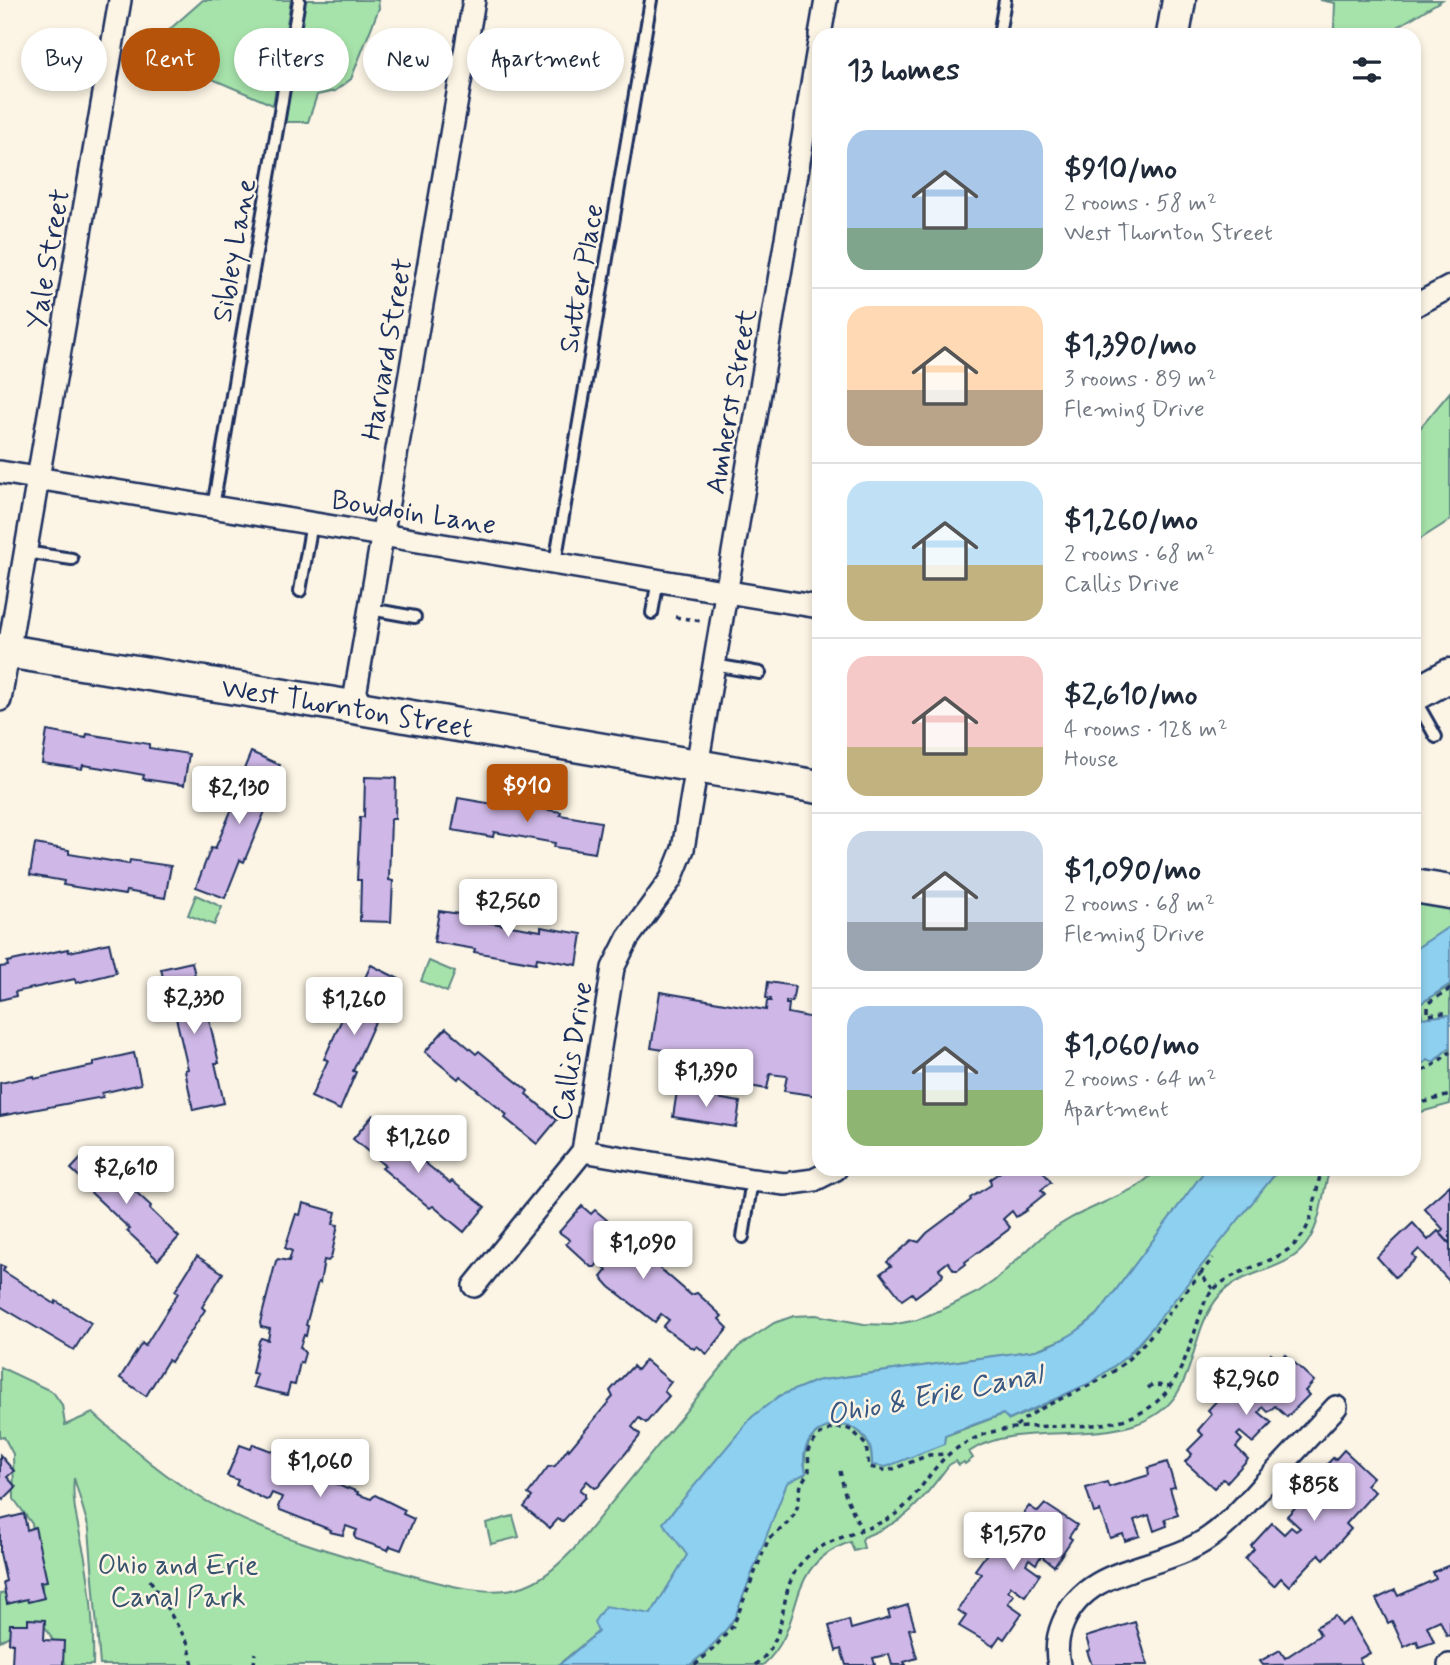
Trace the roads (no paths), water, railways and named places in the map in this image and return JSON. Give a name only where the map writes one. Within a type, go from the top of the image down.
[{"type":"main road","points":[[1174,28],[1179,0]]},
{"type":"main road","name":"West Thornton Street","points":[[4,650],[812,786]]},
{"type":"main road","points":[[1421,692],[1450,675]]},
{"type":"main road","points":[[1421,888],[1450,892]]},
{"type":"street","name":"Yale Street","points":[[0,700],[4,650],[25,552],[120,0]]},
{"type":"street","name":"Harvard Street","points":[[353,707],[474,0]]},
{"type":"street","points":[[821,28],[826,0]]},
{"type":"street","name":"Amherst Street","points":[[696,767],[812,85]]},
{"type":"street","points":[[1421,302],[1450,287]]},
{"type":"street","name":"Bowdoin Lane","points":[[0,472],[812,606]]},
{"type":"street","name":"Callis Drive","points":[[474,1286],[583,1151],[613,968],[628,938],[662,894],[678,864],[696,767]]},
{"type":"street","points":[[583,1151],[752,1180],[799,1183],[822,1176]]},
{"type":"street","points":[[1059,1665],[1057,1644],[1060,1630],[1067,1613],[1077,1600],[1099,1582],[1173,1558],[1209,1538],[1249,1501],[1336,1407]]},
{"type":"lane","name":"Sibley Lane","points":[[213,507],[299,0]]},
{"type":"lane","name":"Sutter Place","points":[[555,563],[651,0]]},
{"type":"lane","points":[[1000,28],[1005,0]]},
{"type":"lane","points":[[300,590],[312,523]]},
{"type":"lane","points":[[25,552],[72,559]]},
{"type":"lane","points":[[652,613],[658,580]]},
{"type":"lane","points":[[370,609],[415,617]]},
{"type":"lane","points":[[714,664],[760,673]]},
{"type":"lane","points":[[1421,709],[1436,737]]},
{"type":"lane","points":[[743,1237],[752,1180]]},
{"type":"water","points":[[1450,926],[1450,984],[1421,1003],[1421,945]]},
{"type":"water","points":[[1421,1011],[1422,1018],[1450,1015],[1450,1047],[1433,1062],[1428,1060],[1421,1065]]},
{"type":"water","name":"Ohio & Erie Canal","points":[[1201,1176],[1273,1176],[1151,1329],[1126,1357],[1092,1382],[1009,1420],[1003,1414],[945,1435],[944,1444],[886,1467],[872,1465],[870,1446],[861,1433],[849,1426],[834,1425],[821,1430],[810,1440],[804,1454],[806,1473],[787,1483],[735,1617],[720,1637],[690,1665],[559,1665],[598,1632],[594,1622],[605,1606],[651,1614],[687,1555],[663,1523],[752,1417],[779,1396],[816,1381],[1036,1350],[1062,1340],[1098,1314]]},
{"type":"park label","name":"Ohio and Erie Canal Park","points":[[178,1580]]}]
